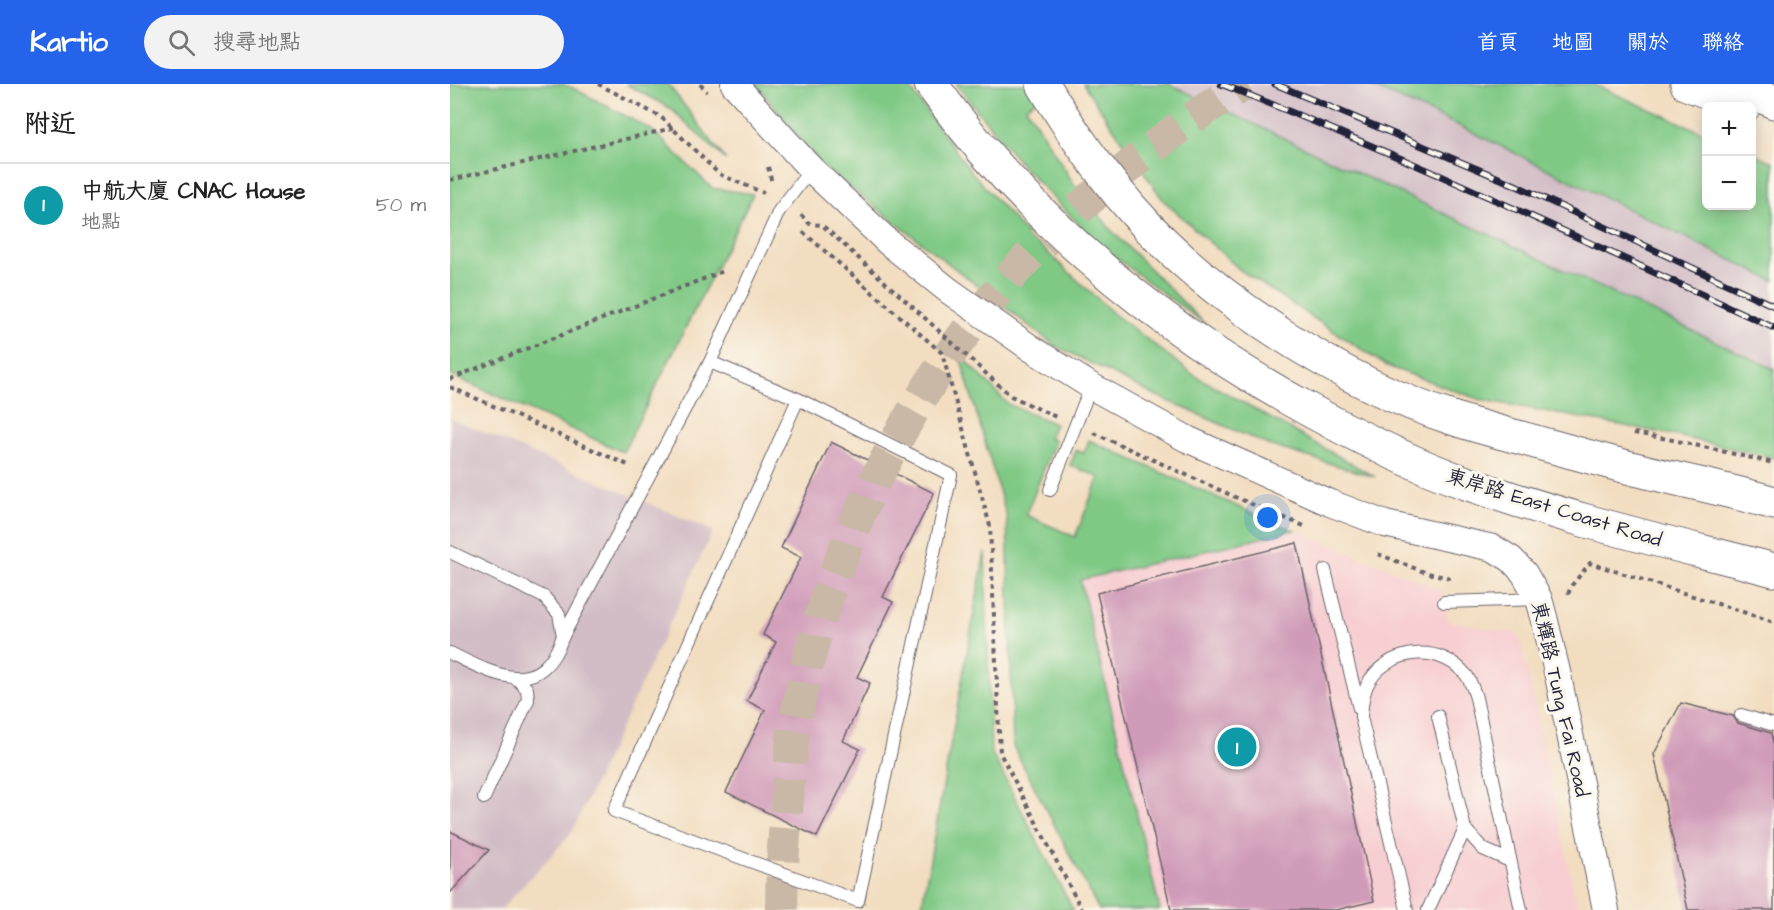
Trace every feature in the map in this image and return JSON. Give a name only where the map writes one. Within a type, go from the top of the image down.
[{"type":"main road","name":"東岸路 East Coast Road","points":[[931,84],[975,141],[1018,190],[1075,245],[1154,311],[1220,357],[1281,395],[1344,429],[1464,482],[1592,523],[1774,570]]},
{"type":"main road","points":[[1687,84],[1733,102]]},
{"type":"main road","points":[[1737,84],[1774,102]]},
{"type":"main road","points":[[1045,88],[1102,173],[1133,211],[1173,251],[1214,286],[1318,357],[1364,382],[1455,420],[1774,503]]},
{"type":"main road","points":[[1756,112],[1774,119]]},
{"type":"street","name":"東輝路 Tung Fai Road","points":[[734,84],[811,169],[888,242],[948,290],[1032,349],[1091,386],[1187,439],[1330,504],[1385,524],[1493,548],[1511,559],[1524,573],[1539,599],[1558,676],[1606,910]]},
{"type":"lane","points":[[450,653],[494,674],[516,678],[529,675],[552,660],[710,362],[779,211],[811,169]]},
{"type":"lane","points":[[710,362],[798,399],[951,475],[858,902],[614,811],[798,399]]},
{"type":"lane","points":[[1050,490],[1091,386]]},
{"type":"lane","points":[[450,553],[544,597],[559,614],[563,636]]},
{"type":"lane","points":[[1325,570],[1407,910]]},
{"type":"lane","points":[[1444,602],[1539,599]]},
{"type":"lane","points":[[1361,717],[1362,698],[1369,681],[1381,668],[1397,657],[1419,653],[1436,656],[1449,661],[1467,677],[1476,698],[1521,910]]},
{"type":"lane","points":[[484,798],[528,700],[527,689],[516,678]]},
{"type":"lane","points":[[1741,715],[1774,725]]},
{"type":"lane","points":[[1438,716],[1465,829],[1483,849],[1510,861]]},
{"type":"lane","points":[[1428,910],[1465,829]]},
{"type":"path","points":[[598,84],[662,117],[719,174],[764,193]]},
{"type":"path","points":[[450,180],[673,128]]},
{"type":"path","points":[[769,168],[771,180]]},
{"type":"path","points":[[810,224],[822,225],[1011,396],[1060,419]]},
{"type":"path","points":[[803,231],[942,353],[990,526],[1000,753],[1082,910]]},
{"type":"path","points":[[450,379],[726,270]]},
{"type":"path","points":[[450,387],[628,465]]},
{"type":"path","points":[[1568,595],[1572,585],[1590,563],[1774,622]]},
{"type":"shaded area","points":[[1169,84],[1366,84],[1462,127],[1774,281],[1774,371]]},
{"type":"shaded area","points":[[450,418],[713,531],[571,834],[500,910],[450,910]]},
{"type":"shaded area","points":[[1295,530],[1441,590],[1449,621],[1518,634],[1578,910],[1160,910],[1080,580]]},
{"type":"green space","points":[[450,84],[562,84],[652,130],[712,188],[753,194],[623,452],[450,375]]},
{"type":"green space","points":[[626,84],[668,84],[726,160],[670,108]]},
{"type":"green space","points":[[756,84],[907,84],[969,169],[1020,227],[1114,314],[1194,375],[1375,477],[1268,445],[1159,397],[1054,345],[821,165]]},
{"type":"green space","points":[[956,84],[1059,84],[1026,107],[1072,181],[1111,230],[1206,325],[1100,246],[1022,166]]},
{"type":"green space","points":[[1083,84],[1169,84],[1774,369],[1774,458],[1668,434],[1478,399],[1387,366],[1240,270],[1163,200]]},
{"type":"green space","points":[[1366,84],[1593,84],[1702,132],[1702,210],[1756,210],[1756,155],[1774,162],[1774,281],[1462,127]]},
{"type":"green space","points":[[959,353],[1008,404],[1055,424],[1049,438],[1055,441],[1026,515],[1075,537],[1099,477],[1070,465],[1076,450],[1084,453],[1089,440],[1279,525],[1295,530],[1080,580],[1160,910],[1099,910],[1013,746],[1007,518]]},
{"type":"green space","points":[[985,552],[991,751],[1073,910],[921,910]]},
{"type":"building","points":[[831,442],[934,493],[883,597],[893,602],[857,677],[870,683],[843,741],[860,749],[817,837],[726,792],[765,710],[747,701],[776,642],[763,635],[801,557],[781,548]]},
{"type":"building","points":[[1297,543],[1374,901],[1336,910],[1171,910],[1097,593]]},
{"type":"building","points":[[1681,703],[1733,716],[1738,723],[1771,733],[1774,747],[1774,910],[1688,910],[1654,754]]},
{"type":"building","points":[[450,831],[489,850],[450,893]]},
{"type":"tunnel","points":[[782,910],[783,858],[791,753],[806,672],[823,608],[846,545],[905,425],[979,314],[1047,238],[1103,188],[1160,142],[1202,111],[1247,84]]},
{"type":"railway","points":[[1221,84],[1430,171],[1774,328]]},
{"type":"railway","points":[[1275,84],[1513,184],[1774,306]]},
{"type":"place","name":"中航大廈 CNAC House","points":[[1237,747]]}]
